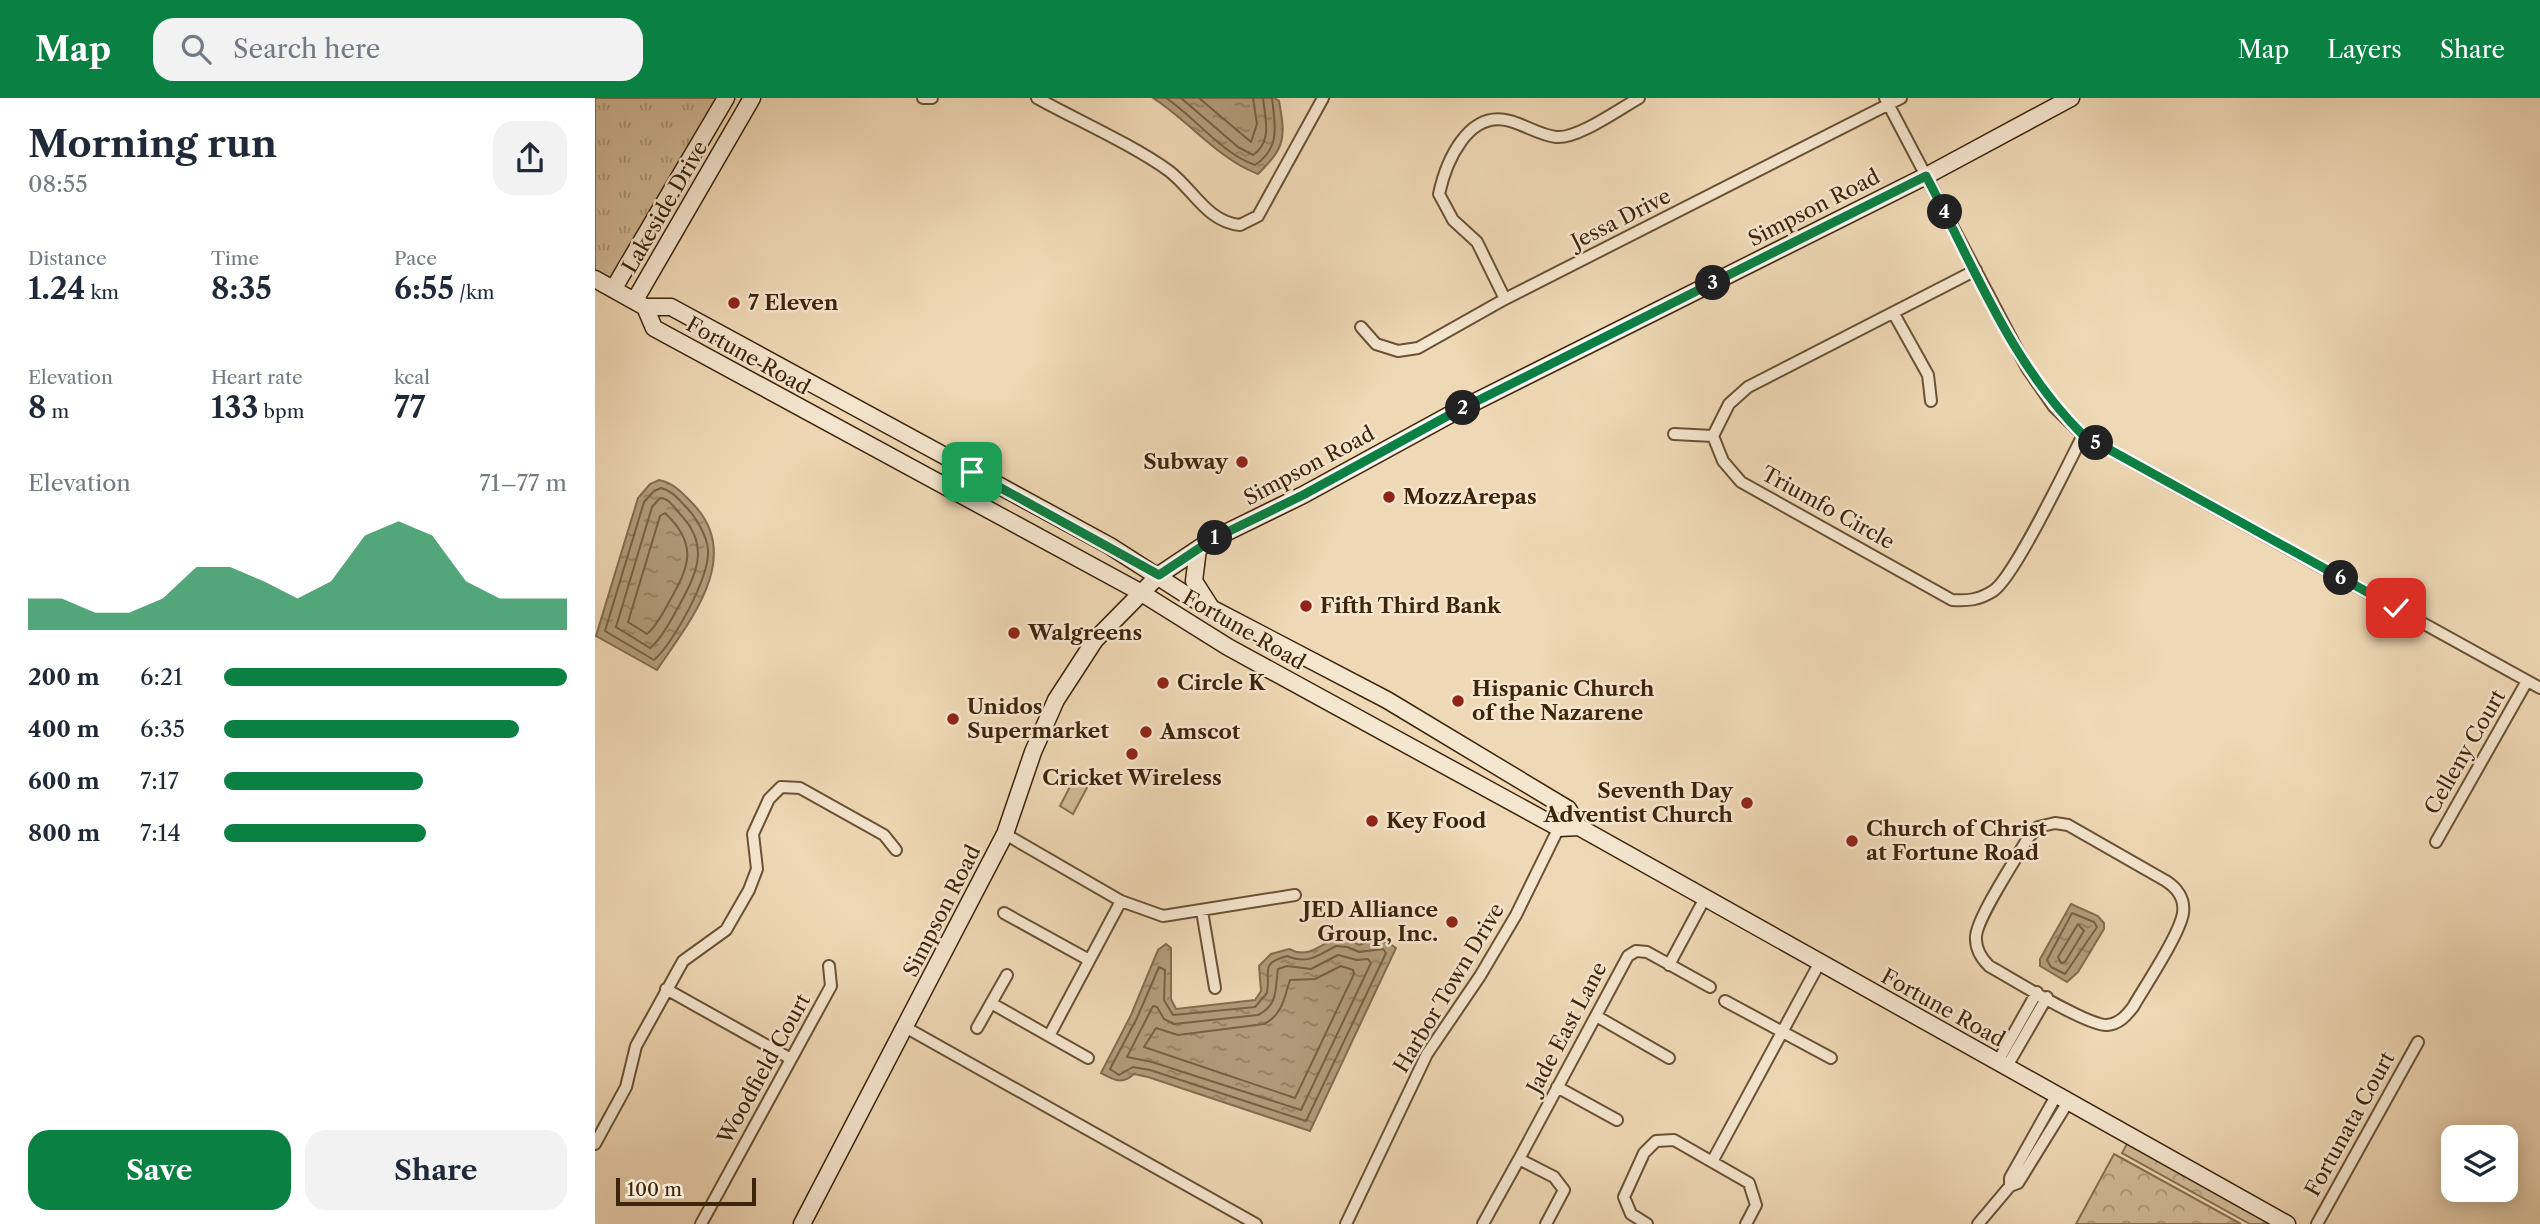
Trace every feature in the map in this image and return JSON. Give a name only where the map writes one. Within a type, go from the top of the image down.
[{"type":"main road","name":"Lakeside Drive","points":[[614,288],[726,98]]},
{"type":"main road","name":"Lakeside Drive","points":[[640,304],[752,98]]},
{"type":"main road","name":"Simpson Road","points":[[802,1224],[1005,834],[1033,752],[1056,700],[1095,640],[1159,575],[1198,549],[1453,413],[1926,176],[2071,98]]},
{"type":"main road","name":"Fortune Road","points":[[595,279],[640,304],[671,307],[1159,575],[1211,608],[1420,719],[1568,810],[1579,827],[2287,1224]]},
{"type":"main road","name":"Fortune Road","points":[[640,304],[654,328],[1001,519],[1140,592],[1228,647],[1559,828]]},
{"type":"main road","points":[[1198,549],[1194,581],[1211,608]]},
{"type":"main road","points":[[1559,828],[1579,827]]},
{"type":"street","points":[[923,98],[932,98]]},
{"type":"street","points":[[1037,98],[1167,170],[1204,208],[1224,221],[1240,225],[1258,216],[1323,98]]},
{"type":"street","points":[[1505,299],[1477,242],[1453,220],[1439,194],[1445,168],[1461,140],[1478,124],[1506,120],[1557,137],[1579,132],[1639,98]]},
{"type":"street","name":"Jessa Drive","points":[[1361,327],[1376,344],[1398,351],[1417,348],[1505,299],[1887,102],[1901,98]]},
{"type":"street","points":[[1887,102],[2027,368],[2054,407],[2083,435],[2540,688]]},
{"type":"street","points":[[1674,435],[1713,436],[1729,404],[1748,387],[1976,270]]},
{"type":"street","points":[[1894,314],[1928,375],[1931,401]]},
{"type":"street","name":"Triumfo Circle","points":[[1713,436],[1723,461],[1741,482],[1952,600],[1973,601],[1996,590],[2018,557],[2083,435]]},
{"type":"street","name":"Celleny Court","points":[[2436,842],[2527,681]]},
{"type":"street","points":[[595,1144],[626,1087],[636,1046],[666,989],[688,955],[718,938],[726,930],[749,890],[757,869],[752,843],[755,826],[769,799],[781,787],[800,788],[884,835],[896,850]]},
{"type":"street","name":"Harbor Town Drive","points":[[1346,1224],[1427,1054],[1480,976],[1516,915],[1568,810]]},
{"type":"street","points":[[2055,823],[2068,825],[2174,886],[2182,901],[2183,913],[2133,1007],[2122,1020],[2107,1025],[2093,1023],[2042,995],[1985,961],[1978,951],[1976,933],[2028,838],[2038,827],[2055,823]]},
{"type":"street","points":[[1005,834],[1121,901],[1163,916],[1295,895]]},
{"type":"street","points":[[1669,965],[1706,896]]},
{"type":"street","points":[[1049,1036],[1121,901]]},
{"type":"street","points":[[1202,911],[1215,988]]},
{"type":"street","points":[[1005,914],[1089,960]]},
{"type":"street","name":"Jade East Lane","points":[[1483,1224],[1628,957],[1636,951],[1710,987]]},
{"type":"street","points":[[1713,1160],[1820,962]]},
{"type":"street","name":"Woodfield Court","points":[[701,1224],[831,986],[829,966]]},
{"type":"street","points":[[977,1028],[1007,975]]},
{"type":"street","points":[[666,989],[791,1059]]},
{"type":"street","points":[[2002,1065],[2042,995]]},
{"type":"street","points":[[1725,1001],[1831,1058]]},
{"type":"street","points":[[991,1003],[1088,1058]]},
{"type":"street","points":[[1596,1016],[1669,1058]]},
{"type":"street","points":[[905,1027],[1256,1224]]},
{"type":"street","name":"Fortunata Court","points":[[2317,1224],[2418,1042]]},
{"type":"street","points":[[1557,1087],[1617,1120]]},
{"type":"street","points":[[1978,1224],[2010,1186],[2010,1178],[2062,1099]]},
{"type":"street","points":[[1647,1224],[1631,1214],[1624,1197],[1644,1153],[1656,1141],[1674,1140],[1749,1183],[1756,1205],[1746,1224]]},
{"type":"street","points":[[1519,1159],[1555,1177],[1563,1190],[1546,1224]]},
{"type":"green space","points":[[595,98],[720,98],[609,287],[595,279]]},
{"type":"green space","points":[[1075,777],[1089,784],[1073,814],[1060,806]]},
{"type":"green space","points":[[2128,1142],[2275,1224],[2250,1224],[2122,1153]]},
{"type":"green space","points":[[2114,1154],[2241,1224],[2076,1224]]},
{"type":"water","points":[[1153,98],[1275,98],[1279,101],[1281,114],[1281,142],[1274,157],[1258,174],[1230,159]]},
{"type":"water","points":[[659,480],[674,487],[694,505],[708,525],[714,547],[706,590],[696,611],[657,670],[596,636],[638,498],[650,484]]},
{"type":"water","points":[[2071,904],[2098,916],[2104,923],[2104,929],[2078,972],[2067,982],[2040,966],[2040,959]]},
{"type":"water","points":[[1333,939],[1349,939],[1359,945],[1374,941],[1383,942],[1396,948],[1310,1131],[1148,1077],[1134,1074],[1118,1080],[1101,1073],[1131,1015],[1158,950],[1166,944],[1171,948],[1171,999],[1176,1009],[1255,1000],[1261,991],[1259,966],[1271,954],[1289,949],[1306,952]]},
{"type":"place","name":"7 Eleven","points":[[734,303]]},
{"type":"place","name":"Subway","points":[[1242,462]]},
{"type":"place","name":"MozzArepas","points":[[1389,497]]},
{"type":"place","name":"Fifth Third Bank","points":[[1306,606]]},
{"type":"place","name":"Walgreens","points":[[1014,633]]},
{"type":"place","name":"Circle K","points":[[1163,683]]},
{"type":"place","name":"Hispanic Church of the Nazarene","points":[[1458,701]]},
{"type":"place","name":"Unidos Supermarket","points":[[953,719]]},
{"type":"place","name":"Amscot","points":[[1146,732]]},
{"type":"place","name":"Cricket Wireless","points":[[1132,754]]},
{"type":"place","name":"Seventh Day Adventist Church","points":[[1747,803]]},
{"type":"place","name":"Key Food","points":[[1372,821]]},
{"type":"place","name":"Church of Christ at Fortune Road","points":[[1852,841]]},
{"type":"place","name":"JED Alliance Group, Inc.","points":[[1452,922]]},
{"type":"route","points":[[972,472],[1159,575],[1213,539],[1303,495],[1453,413],[1926,176],[2027,368],[2054,407],[2083,435],[2396,608]]}]
